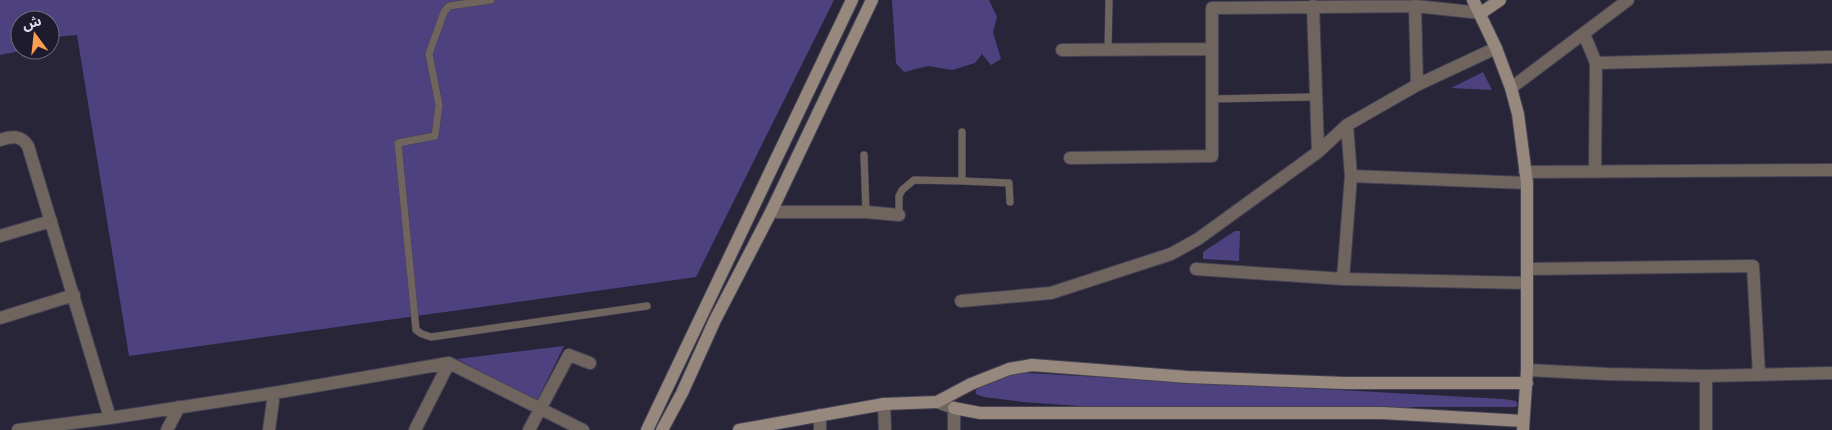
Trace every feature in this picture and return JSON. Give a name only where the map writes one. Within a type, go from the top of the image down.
[{"type":"street","points":[[647,430],[852,0]]},
{"type":"street","points":[[662,430],[682,393],[715,320],[771,212],[872,0]]},
{"type":"street","points":[[738,430],[884,404],[937,402],[954,408],[980,413],[1382,413],[1523,426],[1527,370],[1526,177],[1518,114],[1511,88],[1496,48],[1474,0]]},
{"type":"street","points":[[1070,158],[1212,156],[1212,4],[1415,6],[1481,13],[1500,0]]},
{"type":"street","points":[[1511,88],[1628,0]]},
{"type":"street","points":[[1313,6],[1318,152]]},
{"type":"street","points":[[1415,6],[1417,84]]},
{"type":"street","points":[[1584,34],[1596,63],[1595,172]]},
{"type":"street","points":[[961,300],[1051,293],[1171,254],[1198,239],[1318,152],[1348,125],[1417,84],[1496,48]]},
{"type":"street","points":[[1062,50],[1211,49]]},
{"type":"street","points":[[1596,63],[1832,57]]},
{"type":"street","points":[[1343,279],[1351,176],[1348,125]]},
{"type":"street","points":[[0,140],[16,137],[26,142],[28,146],[110,418]]},
{"type":"street","points":[[1351,176],[1526,177],[1595,172],[1832,170]]},
{"type":"street","points":[[771,212],[866,212],[899,215]]},
{"type":"street","points":[[0,236],[51,221]]},
{"type":"street","points":[[1527,269],[1753,266],[1758,374]]},
{"type":"street","points":[[1196,270],[1343,279],[1526,283]]},
{"type":"street","points":[[0,318],[74,295]]},
{"type":"street","points":[[529,430],[569,355],[590,363]]},
{"type":"street","points":[[414,430],[450,363]]},
{"type":"street","points":[[18,430],[45,428],[274,393],[450,363],[583,430]]},
{"type":"street","points":[[937,402],[971,384],[1009,369],[1032,365],[1188,377],[1344,383],[1526,383]]},
{"type":"street","points":[[1527,370],[1706,376],[1832,373]]},
{"type":"street","points":[[1706,376],[1706,430]]},
{"type":"street","points":[[269,430],[274,393]]},
{"type":"street","points":[[884,404],[885,430]]},
{"type":"street","points":[[167,430],[179,407]]},
{"type":"street","points":[[954,408],[954,430]]},
{"type":"street","points":[[820,415],[820,430]]},
{"type":"lane","points":[[491,0],[449,6],[444,12],[428,54],[439,105],[435,136],[398,144],[416,330],[431,336],[647,306]]},
{"type":"lane","points":[[1108,50],[1109,0]]},
{"type":"lane","points":[[1212,99],[1315,97]]},
{"type":"lane","points":[[962,132],[962,180]]},
{"type":"lane","points":[[864,155],[866,212]]},
{"type":"lane","points":[[899,215],[902,190],[914,180],[962,180],[1009,183],[1010,202]]},
{"type":"shaded area","points":[[0,0],[834,0],[696,277],[129,356],[77,35],[60,36],[60,10],[10,10],[10,53],[0,55]]},
{"type":"shaded area","points":[[892,0],[989,0],[997,17],[993,32],[1001,59],[991,65],[982,54],[975,63],[952,70],[928,66],[904,72],[896,63]]},
{"type":"shaded area","points":[[1483,72],[1492,90],[1451,88]]},
{"type":"shaded area","points":[[1235,231],[1240,231],[1239,261],[1203,259],[1203,252]]},
{"type":"shaded area","points":[[564,346],[537,401],[457,359]]},
{"type":"shaded area","points":[[1026,373],[1504,399],[1516,401],[1518,405],[1515,407],[1412,407],[1401,409],[1108,408],[1023,402],[984,397],[976,394],[976,390],[980,387],[1000,378]]}]
